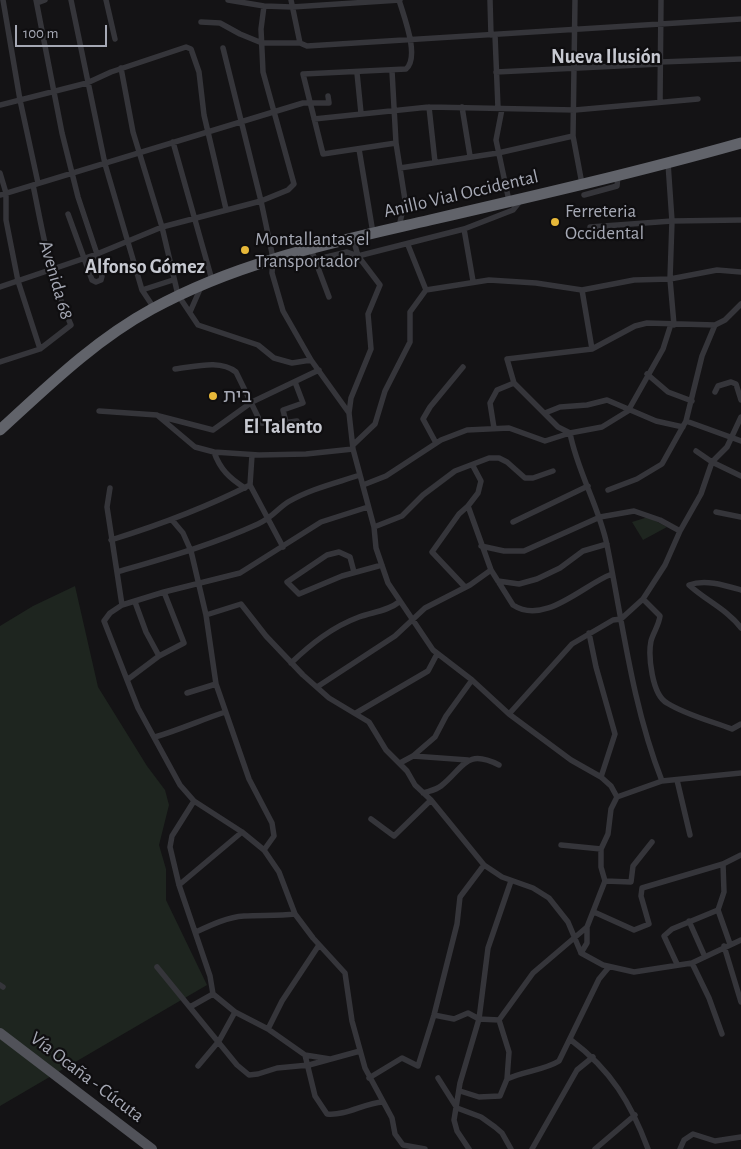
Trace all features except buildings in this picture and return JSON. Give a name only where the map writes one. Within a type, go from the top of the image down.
[{"type":"highway","name":"Anillo Vial Occidental","points":[[0,430],[76,360],[130,322],[178,295],[207,282],[273,258],[312,254],[353,238],[509,201],[583,190],[618,175],[741,143]]},
{"type":"main road","name":"Vía Ocaña - Cúcuta","points":[[0,1033],[152,1149]]},
{"type":"street","name":"Avenida 68","points":[[0,362],[40,349],[71,325],[58,298],[50,270],[36,184],[3,20],[3,0]]},
{"type":"street","points":[[45,0],[37,1],[71,174],[97,254],[102,276],[96,282],[92,280],[68,214]]},
{"type":"street","points":[[71,0],[105,164],[130,241],[142,290],[154,308]]},
{"type":"street","points":[[106,0],[115,39]]},
{"type":"street","points":[[228,0],[292,8],[400,0],[410,38],[411,65],[406,69],[392,72],[303,74],[323,154],[396,144]]},
{"type":"street","points":[[291,0],[300,43]]},
{"type":"street","points":[[490,0],[500,108],[496,140],[509,201]]},
{"type":"street","points":[[575,0],[575,110],[573,136],[583,190]]},
{"type":"street","points":[[660,102],[661,0]]},
{"type":"street","points":[[0,287],[97,254],[162,227],[261,200],[288,190],[294,184],[262,72],[264,6]]},
{"type":"street","points":[[201,22],[220,23],[262,43],[300,43],[307,46],[410,38],[493,35],[575,28],[741,19]]},
{"type":"street","points":[[0,105],[87,83],[122,68],[186,47],[191,49],[199,72],[208,131],[226,209]]},
{"type":"street","points":[[223,48],[261,200],[273,258],[272,273],[282,311],[310,360],[349,413]]},
{"type":"street","points":[[496,72],[741,59]]},
{"type":"street","points":[[122,68],[133,132],[162,227],[178,295],[198,325],[258,345],[274,358],[292,363],[310,360]]},
{"type":"street","points":[[392,72],[396,144],[405,200],[400,227]]},
{"type":"street","points":[[357,73],[361,113]]},
{"type":"street","points":[[3,194],[303,103],[329,103],[328,96]]},
{"type":"street","points":[[314,120],[361,113],[429,107],[575,110],[698,99]]},
{"type":"street","points":[[429,107],[435,162]]},
{"type":"street","points":[[462,107],[470,156]]},
{"type":"street","points":[[400,168],[420,167],[435,162],[498,153],[573,136]]},
{"type":"street","points":[[173,142],[207,282],[190,312]]},
{"type":"street","points":[[358,149],[373,233]]},
{"type":"street","points":[[363,485],[386,476],[436,443],[467,430],[509,428],[545,441],[570,432],[602,427],[628,411],[647,374],[663,349],[672,324],[670,279],[672,221],[668,163]]},
{"type":"street","points":[[0,173],[6,220],[18,281],[40,349]]},
{"type":"street","points":[[329,297],[312,254],[348,252],[358,256],[408,245],[464,229],[513,210],[523,198]]},
{"type":"street","points":[[590,227],[672,221],[741,220]]},
{"type":"street","points":[[464,229],[473,281]]},
{"type":"street","points":[[353,238],[358,256],[380,285],[368,314],[371,349],[351,398],[349,413],[353,447],[374,527],[376,548],[388,584],[437,654],[472,680],[509,714],[571,760],[600,777],[611,786],[617,797]]},
{"type":"street","points":[[408,245],[426,290]]},
{"type":"street","points":[[157,415],[195,447],[214,452],[252,455],[306,454],[353,447],[375,424],[385,391],[410,342],[410,312],[426,290],[473,281],[536,283],[582,290],[634,280],[670,279],[717,270],[741,272]]},
{"type":"street","points":[[142,290],[173,280]]},
{"type":"street","points":[[582,290],[592,349]]},
{"type":"street","points":[[570,432],[558,427],[514,383],[507,359],[592,349],[635,326],[647,322],[715,325],[725,320],[741,304]]},
{"type":"street","points":[[608,490],[637,478],[662,464],[686,421],[702,356],[715,325]]},
{"type":"street","points":[[175,369],[220,365],[230,367],[236,372],[261,423],[297,420]]},
{"type":"street","points":[[436,443],[423,419],[463,367]]},
{"type":"street","points":[[100,411],[157,415],[214,430],[252,402],[319,370]]},
{"type":"street","points":[[647,374],[668,392],[692,401]]},
{"type":"street","points":[[286,422],[283,410],[303,403],[295,382]]},
{"type":"street","points":[[715,392],[718,386],[731,382],[736,384],[741,400]]},
{"type":"street","points":[[494,428],[490,403],[497,390],[514,383]]},
{"type":"street","points":[[545,413],[560,407],[587,405],[607,400],[628,411],[656,421],[683,427]]},
{"type":"street","points":[[509,714],[572,644],[613,620],[622,618],[642,599],[665,565],[680,531],[701,494],[712,462],[727,447],[741,417]]},
{"type":"street","points":[[686,421],[741,441]]},
{"type":"street","points":[[570,432],[576,456],[600,517],[622,618],[636,699],[649,748],[662,781]]},
{"type":"street","points":[[696,451],[712,462],[741,476]]},
{"type":"street","points":[[214,452],[218,464],[228,476],[247,487],[268,519],[283,547]]},
{"type":"street","points":[[247,487],[252,455]]},
{"type":"street","points":[[374,527],[402,516],[436,484],[455,471],[473,466],[490,458],[499,458],[525,478],[533,478],[553,471]]},
{"type":"street","points":[[465,587],[432,552],[459,514],[478,493],[481,481],[473,466]]},
{"type":"street","points":[[117,572],[191,551],[268,519],[288,502],[306,493],[360,475]]},
{"type":"street","points":[[513,522],[588,486]]},
{"type":"street","points":[[111,540],[172,520],[220,501],[247,487]]},
{"type":"street","points":[[110,488],[107,507],[122,605]]},
{"type":"street","points":[[368,506],[321,522],[240,573],[198,582],[122,605],[110,613],[104,621],[138,708],[180,786],[194,801],[242,832],[264,850],[279,872],[295,914],[319,945],[346,973],[352,1021],[369,1078],[383,1102],[403,1145],[425,1149]]},
{"type":"street","points":[[468,506],[491,570],[513,605],[518,609],[539,610],[556,605],[612,574]]},
{"type":"street","points":[[482,546],[504,551],[524,551],[600,517],[634,511],[660,520],[680,531]]},
{"type":"street","points":[[716,512],[741,517]]},
{"type":"street","points":[[172,520],[183,532],[191,551],[206,615],[216,684],[225,712],[249,779],[272,823],[274,836],[264,850]]},
{"type":"street","points":[[498,581],[520,584],[528,582],[560,568],[583,551],[607,544]]},
{"type":"street","points":[[354,572],[350,558],[338,552],[327,555],[286,582],[299,594],[354,572],[382,565]]},
{"type":"street","points":[[317,687],[394,636],[413,621],[425,608],[465,587],[491,570]]},
{"type":"street","points":[[741,590],[715,583],[696,582],[688,585],[702,598],[735,620],[741,628]]},
{"type":"street","points":[[127,680],[159,656],[184,643],[164,592]]},
{"type":"street","points":[[642,599],[660,616],[651,640],[650,656],[655,683],[665,703],[732,729],[741,724]]},
{"type":"street","points":[[135,602],[146,632],[159,656]]},
{"type":"street","points":[[291,663],[318,638],[358,618],[392,607],[399,602]]},
{"type":"street","points":[[206,615],[241,604],[291,663],[317,687],[329,698],[369,722],[386,750],[400,763],[484,865],[512,881],[533,888],[549,898],[575,935],[581,953],[609,967],[634,972],[659,970],[677,964],[692,963],[724,946],[741,940]]},
{"type":"street","points":[[590,633],[596,667],[615,734],[600,777]]},
{"type":"street","points":[[356,713],[428,671],[437,654]]},
{"type":"street","points":[[400,763],[413,756],[435,737],[446,716],[472,680]]},
{"type":"street","points":[[187,693],[216,684]]},
{"type":"street","points":[[155,737],[185,729],[192,723],[225,712]]},
{"type":"street","points":[[413,756],[468,760],[482,758],[499,765]]},
{"type":"street","points":[[423,793],[439,788],[468,760]]},
{"type":"street","points":[[499,1020],[533,973],[586,927],[594,912],[605,881],[601,867],[602,848],[608,834],[611,810],[617,797],[662,781],[741,773]]},
{"type":"street","points":[[677,780],[690,835]]},
{"type":"street","points":[[371,819],[394,836],[431,800]]},
{"type":"street","points":[[194,801],[172,836],[170,846],[179,885],[196,932],[213,994],[235,1012],[268,1029],[305,1054],[330,1059]]},
{"type":"street","points":[[179,885],[242,832]]},
{"type":"street","points":[[631,882],[633,866],[652,842]]},
{"type":"street","points":[[561,845],[602,848]]},
{"type":"street","points":[[605,881],[631,882],[642,888],[723,864],[741,855]]},
{"type":"street","points":[[723,864],[724,892],[718,910],[730,944]]},
{"type":"street","points":[[369,1078],[402,1058],[418,1066],[434,1014],[457,924],[460,897],[484,865]]},
{"type":"street","points":[[469,1149],[457,1131],[454,1120],[460,1083],[480,1019],[480,995],[488,948],[512,881]]},
{"type":"street","points":[[594,912],[634,930],[649,924],[641,896],[642,888]]},
{"type":"street","points":[[677,964],[664,936],[672,929],[718,910]]},
{"type":"street","points":[[196,932],[222,921],[243,916],[270,917],[295,914]]},
{"type":"street","points":[[689,921],[705,957]]},
{"type":"street","points":[[581,953],[587,943],[586,927]]},
{"type":"street","points":[[268,1029],[282,1001],[319,945]]},
{"type":"street","points":[[724,946],[741,1002]]},
{"type":"street","points":[[692,963],[709,998],[722,1034]]},
{"type":"street","points":[[157,967],[238,1065],[250,1074],[258,1074],[277,1068],[309,1065],[360,1051]]},
{"type":"street","points":[[507,1079],[522,1072],[552,1066],[559,1061],[571,1040],[577,1021],[599,979],[609,967]]},
{"type":"street","points":[[190,1007],[213,994]]},
{"type":"street","points":[[198,1066],[219,1040],[235,1012]]},
{"type":"street","points":[[434,1014],[454,1019],[468,1013],[480,1019],[499,1020]]},
{"type":"street","points":[[460,1092],[479,1097],[500,1096],[507,1079],[509,1052],[499,1020]]},
{"type":"street","points":[[571,1040],[594,1057],[635,1115],[648,1149]]},
{"type":"street","points":[[305,1054],[315,1096],[327,1114],[334,1115],[383,1102]]},
{"type":"street","points":[[532,1149],[577,1070],[594,1057]]},
{"type":"street","points":[[438,1078],[457,1108],[481,1117],[495,1127],[502,1133],[511,1149]]},
{"type":"street","points":[[595,1149],[635,1115]]},
{"type":"street","points":[[680,1149],[684,1140],[693,1134],[715,1140],[741,1136]]},
{"type":"shaded area","points":[[648,517],[667,527],[643,540],[632,522]]},
{"type":"shaded area","points":[[75,586],[98,687],[147,766],[165,790],[169,805],[159,845],[166,869],[166,900],[207,985],[0,1106],[0,626],[33,606]]},
{"type":"place","name":"Ferreteria Occidental","points":[[555,222]]},
{"type":"place","name":"Montallantas el Transportador","points":[[245,250]]},
{"type":"place","name":"בית","points":[[213,396]]},
{"type":"district","name":"Nueva Ilusión","points":[[606,57]]},
{"type":"district","name":"Alfonso Gómez","points":[[145,267]]},
{"type":"district","name":"El Talento","points":[[283,427]]}]
